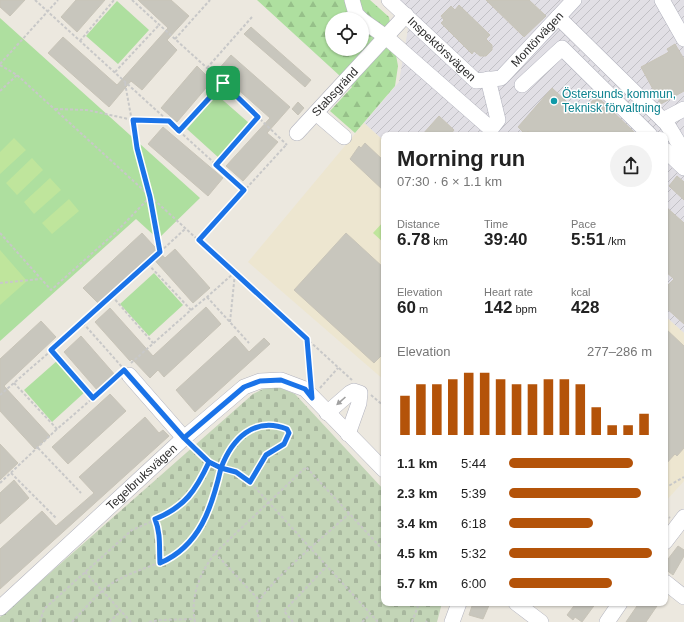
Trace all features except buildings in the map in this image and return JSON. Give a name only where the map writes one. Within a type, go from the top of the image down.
[{"type":"street","points":[[352,0],[355,12]]},
{"type":"street","name":"Inspektörsvägen","points":[[389,0],[476,80],[494,79]]},
{"type":"street","name":"Montörvägen","points":[[494,79],[574,0]]},
{"type":"street","points":[[662,0],[684,39]]},
{"type":"street","name":"Stabsgränd","points":[[298,133],[406,15]]},
{"type":"street","points":[[558,17],[663,120],[675,135],[684,152]]},
{"type":"street","points":[[369,24],[386,37],[491,129],[498,120],[494,79]]},
{"type":"street","points":[[522,85],[562,48],[647,132]]},
{"type":"street","points":[[594,80],[608,67]]},
{"type":"street","points":[[663,120],[684,109]]},
{"type":"street","points":[[316,113],[344,138]]},
{"type":"street","points":[[668,153],[684,168]]},
{"type":"street","points":[[127,373],[184,438]]},
{"type":"street","name":"Tegelbruksvägen","points":[[0,608],[184,438],[244,387],[260,381],[281,380],[305,389],[312,398],[381,467]]},
{"type":"street","points":[[327,413],[350,393],[360,389],[359,403],[348,434]]},
{"type":"street","points":[[668,538],[684,517]]},
{"type":"street","points":[[668,584],[684,597]]},
{"type":"street","points":[[452,622],[458,606]]},
{"type":"street","points":[[520,606],[541,622]]},
{"type":"street","points":[[607,622],[618,606]]},
{"type":"path","points":[[35,0],[244,190]]},
{"type":"path","points":[[58,0],[0,65],[17,75],[185,229],[235,272],[360,389],[381,404]]},
{"type":"path","points":[[80,41],[114,0]]},
{"type":"path","points":[[132,0],[207,68],[287,145]]},
{"type":"path","points":[[175,39],[210,0]]},
{"type":"path","points":[[207,68],[252,17]]},
{"type":"path","points":[[115,72],[159,25]]},
{"type":"path","points":[[0,91],[17,75]]},
{"type":"path","points":[[125,81],[137,148],[150,197],[160,252]]},
{"type":"path","points":[[179,131],[223,83]]},
{"type":"path","points":[[54,109],[87,110],[133,120],[169,121]]},
{"type":"path","points":[[216,165],[258,117]]},
{"type":"path","points":[[199,240],[298,133]]},
{"type":"path","points":[[0,233],[50,290],[116,232],[150,197]]},
{"type":"path","points":[[0,395],[83,323],[185,229]]},
{"type":"path","points":[[147,263],[191,310]]},
{"type":"path","points":[[0,484],[57,429],[93,398],[127,373],[153,344],[235,272]]},
{"type":"path","points":[[230,323],[235,272]]},
{"type":"path","points":[[0,283],[40,279]]},
{"type":"path","points":[[112,296],[153,344]]},
{"type":"path","points":[[207,297],[249,343]]},
{"type":"path","points":[[83,323],[127,373]]},
{"type":"path","points":[[307,339],[312,398]]},
{"type":"path","points":[[51,350],[93,398]]},
{"type":"path","points":[[312,398],[338,368]]},
{"type":"path","points":[[14,383],[57,429]]},
{"type":"path","points":[[72,622],[103,592],[120,579],[160,563],[185,549],[196,534],[212,502],[221,468],[226,456],[235,442],[252,428],[277,425],[287,429],[289,437],[284,444],[266,455],[250,482]]},
{"type":"path","points":[[184,438],[209,462],[221,468],[236,472],[250,482],[378,622]]},
{"type":"path","points":[[38,448],[81,493]]},
{"type":"path","points":[[40,622],[44,610],[84,571],[132,530],[169,514],[192,494],[209,462]]},
{"type":"path","points":[[149,622],[160,620],[195,621],[196,587],[204,567],[215,553],[306,467],[381,548]]},
{"type":"path","points":[[12,472],[56,518]]},
{"type":"path","points":[[668,486],[684,477]]},
{"type":"path","points":[[260,622],[257,610],[260,600],[275,581],[349,514]]},
{"type":"path","points":[[155,519],[160,531],[158,547],[160,563]]},
{"type":"path","points":[[215,553],[260,600]]},
{"type":"path","points":[[293,622],[284,611],[327,566]]},
{"type":"path","points":[[84,571],[131,622]]},
{"type":"path","points":[[412,622],[418,606]]},
{"type":"path","points":[[109,622],[121,611]]},
{"type":"path","points":[[362,622],[370,614]]},
{"type":"shaded area","points":[[399,0],[684,0],[684,333],[668,319],[668,132],[381,132],[381,138],[364,123],[399,82],[411,11]]},
{"type":"shaded area","points":[[364,123],[381,138],[381,377],[248,262]]},
{"type":"shaded area","points":[[668,319],[684,333],[684,481],[668,499]]},
{"type":"green space","points":[[257,0],[370,0],[389,17],[398,66],[395,86],[355,133],[330,111],[352,87]]},
{"type":"green space","points":[[117,1],[149,30],[118,64],[86,36]]},
{"type":"green space","points":[[0,18],[200,198],[158,239],[136,219],[0,341]]},
{"type":"green space","points":[[217,95],[249,123],[219,158],[187,129]]},
{"type":"green space","points":[[14,138],[26,150],[0,174],[0,152]]},
{"type":"green space","points":[[32,158],[43,170],[17,195],[6,183]]},
{"type":"green space","points":[[50,178],[61,190],[34,214],[24,202]]},
{"type":"green space","points":[[69,199],[79,211],[52,234],[42,223]]},
{"type":"green space","points":[[381,224],[381,240],[373,233]]},
{"type":"green space","points":[[0,250],[27,281],[0,305]]},
{"type":"green space","points":[[154,273],[183,305],[149,336],[120,304]]},
{"type":"green space","points":[[58,360],[86,391],[52,422],[24,390]]},
{"type":"green space","points":[[278,387],[295,394],[381,487],[381,606],[441,606],[437,622],[0,622],[0,617],[253,394],[265,388]]},
{"type":"place","name":"Östersunds kommun, Teknisk förvaltning","points":[[554,101]]},
{"type":"route","points":[[223,83],[179,131],[169,121],[133,120],[137,148],[150,197],[160,252],[83,323],[51,350],[93,398],[124,370],[183,437],[184,438],[209,462],[192,494],[169,514],[155,519],[160,531],[158,547],[160,563],[185,549],[196,534],[207,514],[216,490],[221,468],[236,472],[250,482],[266,455],[284,444],[289,437],[289,433],[287,429],[277,425],[264,425],[252,428],[239,437],[226,456],[221,468],[209,462],[184,438],[244,387],[260,381],[268,379],[281,380],[305,389],[312,398],[307,339],[199,240],[244,190],[216,165],[258,117],[223,83]]}]
